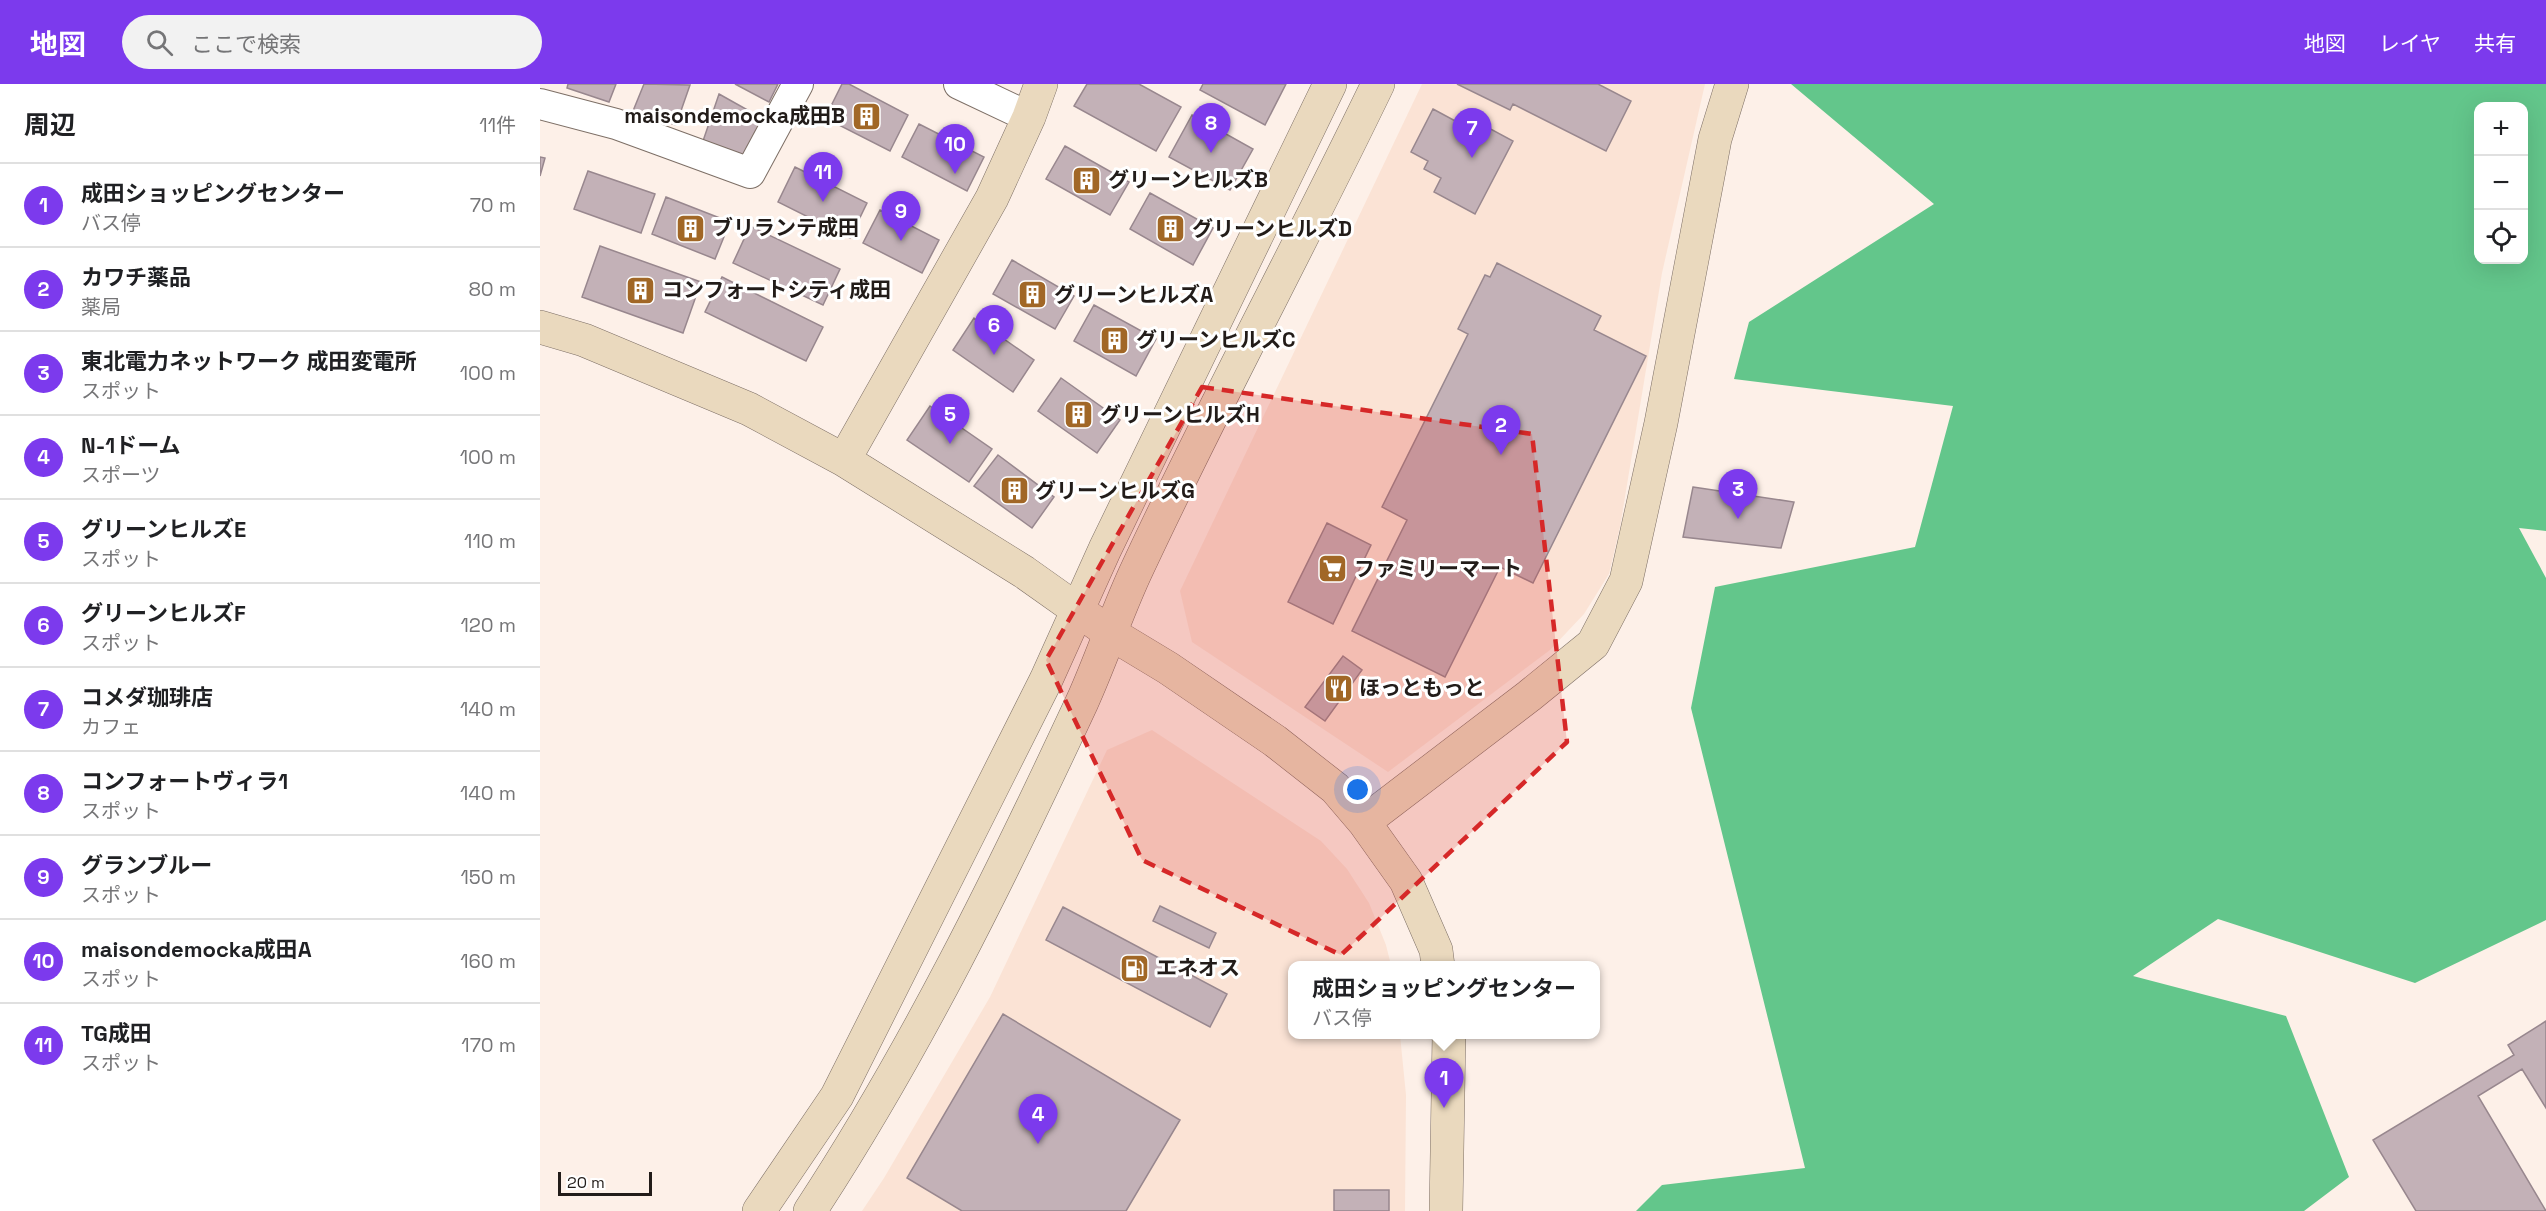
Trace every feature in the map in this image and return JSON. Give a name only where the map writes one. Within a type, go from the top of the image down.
[{"type":"street","points":[[540,104],[616,124],[750,173],[798,84]]},
{"type":"street","points":[[959,84],[1029,117]]},
{"type":"street","points":[[844,460],[992,198],[1029,117],[1041,84]]},
{"type":"street","points":[[759,1211],[837,1096],[1046,680],[1077,610],[1330,84]]},
{"type":"street","points":[[810,1211],[846,1157],[960,952],[1083,699],[1152,538],[1277,281],[1378,84]]},
{"type":"street","points":[[1364,822],[1593,644],[1626,581],[1661,423],[1715,139],[1732,84]]},
{"type":"street","points":[[540,327],[584,340],[749,409],[844,460],[1024,572],[1110,633],[1168,668],[1275,741],[1335,788],[1364,822],[1406,881],[1436,950],[1437,961]]},
{"type":"street","points":[[1446,1211],[1449,1039]]},
{"type":"highlighted area","points":[[1202,387],[1532,434],[1567,742],[1341,955],[1142,860],[1046,660]]},
{"type":"shaded area","points":[[1422,84],[1705,84],[1662,273],[1620,527],[1609,574],[1584,614],[1550,650],[1388,772],[1192,642],[1180,591]]},
{"type":"shaded area","points":[[1152,730],[1321,841],[1347,869],[1369,903],[1390,961],[1288,961],[1288,1039],[1400,1039],[1406,1095],[1405,1211],[862,1211],[884,1178],[990,997],[1107,750]]},
{"type":"green space","points":[[1791,84],[2546,84],[2546,531],[2519,528],[2546,578],[2546,920],[2415,983],[2218,919],[2133,976],[2286,1016],[2349,1177],[2304,1211],[1636,1211],[1662,1185],[1805,1168],[1691,708],[1715,587],[1915,547],[1953,406],[1734,379],[1749,322],[1934,204]]},
{"type":"building","points":[[568,84],[616,84],[609,102],[567,88]]},
{"type":"building","points":[[644,84],[690,85],[676,125],[633,111]]},
{"type":"building","points":[[735,84],[778,84],[769,102]]},
{"type":"building","name":"maisondemocka成田B","points":[[842,84],[849,84],[908,115],[890,151],[825,118]]},
{"type":"building","points":[[1087,84],[1139,84],[1181,107],[1156,151],[1074,106]]},
{"type":"building","points":[[1203,84],[1286,84],[1265,125],[1200,90]]},
{"type":"building","points":[[1457,84],[1598,84],[1631,101],[1606,151],[1513,104],[1510,110]]},
{"type":"building","points":[[719,94],[762,118],[745,157],[703,141]]},
{"type":"building","points":[[1433,109],[1470,129],[1474,120],[1513,141],[1475,214],[1434,192],[1441,178],[1424,169],[1428,161],[1411,152]]},
{"type":"building","points":[[1192,115],[1253,149],[1230,190],[1169,157]]},
{"type":"building","points":[[919,124],[984,157],[967,191],[902,157]]},
{"type":"building","name":"グリーンヒルズB","points":[[1065,146],[1129,182],[1110,215],[1046,179]]},
{"type":"building","points":[[540,157],[545,158],[540,176]]},
{"type":"building","points":[[795,167],[867,203],[850,238],[778,202]]},
{"type":"building","points":[[588,171],[655,194],[641,233],[574,209]]},
{"type":"building","name":"グリーンヒルズD","points":[[1150,193],[1213,228],[1193,265],[1130,229]]},
{"type":"building","name":"ブリランテ成田","points":[[666,197],[730,222],[715,259],[652,234]]},
{"type":"building","points":[[880,210],[939,240],[922,273],[863,243]]},
{"type":"building","points":[[750,226],[840,269],[823,305],[733,263]]},
{"type":"building","name":"コンフォートシティ成田","points":[[600,246],[701,282],[683,333],[582,297]]},
{"type":"building","name":"グリーンヒルズA","points":[[1012,260],[1074,296],[1055,329],[993,294]]},
{"type":"building","points":[[1497,263],[1601,316],[1594,330],[1646,356],[1533,583],[1500,567],[1445,677],[1352,631],[1407,520],[1382,507],[1468,334],[1458,329],[1485,275],[1490,277]]},
{"type":"building","points":[[722,277],[823,327],[806,361],[705,312]]},
{"type":"building","name":"グリーンヒルズC","points":[[1094,305],[1156,339],[1136,376],[1074,341]]},
{"type":"building","points":[[974,318],[1034,360],[1013,392],[953,350]]},
{"type":"building","name":"グリーンヒルズH","points":[[1061,378],[1120,420],[1097,453],[1038,411]]},
{"type":"building","points":[[930,406],[992,449],[969,482],[907,440]]},
{"type":"building","name":"グリーンヒルズG","points":[[998,455],[1054,497],[1032,528],[974,486]]},
{"type":"building","points":[[1693,487],[1794,502],[1781,548],[1683,537]]},
{"type":"building","points":[[1327,523],[1371,545],[1333,624],[1288,602]]},
{"type":"building","points":[[1343,656],[1362,670],[1325,721],[1305,707]]},
{"type":"building","points":[[1160,906],[1216,933],[1209,948],[1153,921]]},
{"type":"building","points":[[1063,907],[1227,994],[1210,1027],[1046,940]]},
{"type":"building","points":[[1003,1014],[1180,1120],[1126,1211],[962,1211],[907,1178]]},
{"type":"building","points":[[2546,1021],[2546,1108],[2522,1069],[2478,1096],[2546,1211],[2416,1211],[2373,1140],[2514,1055],[2508,1045]]},
{"type":"building","points":[[1334,1190],[1389,1190],[1389,1211],[1334,1211]]},
{"type":"place","name":"maisondemocka成田B","points":[[866,116]]},
{"type":"place","name":"コンフォートヴィラ1","points":[[1211,153]]},
{"type":"place","name":"コメダ珈琲店","points":[[1472,158]]},
{"type":"place","name":"maisondemocka成田A","points":[[955,174]]},
{"type":"place","name":"グリーンヒルズB","points":[[1087,180]]},
{"type":"place","name":"TG成田","points":[[823,202]]},
{"type":"place","name":"ブリランテ成田","points":[[691,228]]},
{"type":"place","name":"グリーンヒルズD","points":[[1171,229]]},
{"type":"place","name":"グランブルー","points":[[901,241]]},
{"type":"place","name":"コンフォートシティ成田","points":[[641,290]]},
{"type":"place","name":"グリーンヒルズA","points":[[1033,295]]},
{"type":"place","name":"グリーンヒルズC","points":[[1115,340]]},
{"type":"place","name":"グリーンヒルズF","points":[[994,355]]},
{"type":"place","name":"グリーンヒルズH","points":[[1079,415]]},
{"type":"place","name":"グリーンヒルズE","points":[[950,444]]},
{"type":"place","name":"カワチ薬品","points":[[1501,455]]},
{"type":"place","name":"グリーンヒルズG","points":[[1014,491]]},
{"type":"place","name":"東北電力ネットワーク 成田変電所","points":[[1738,519]]},
{"type":"place","name":"ファミリーマート","points":[[1333,569]]},
{"type":"place","name":"ほっともっと","points":[[1338,688]]},
{"type":"place","name":"エネオス","points":[[1135,968]]},
{"type":"place","name":"成田ショッピングセンター","points":[[1444,1108]]},
{"type":"place","name":"N-1ドーム","points":[[1038,1144]]}]
